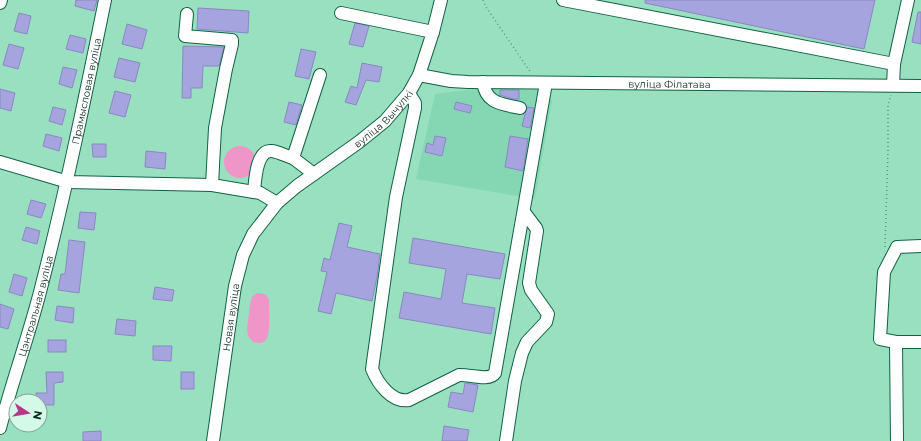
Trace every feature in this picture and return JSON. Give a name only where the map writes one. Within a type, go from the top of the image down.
[{"type":"street","name":"Прамысловая вуліца","points":[[68,182],[106,0]]},
{"type":"street","name":"вуліца Вычулкі","points":[[277,203],[385,121],[409,93],[419,75],[433,32],[441,0]]},
{"type":"street","points":[[563,0],[894,64]]},
{"type":"street","points":[[893,86],[894,64],[908,0]]},
{"type":"street","points":[[341,13],[433,32]]},
{"type":"street","points":[[187,14],[185,36],[232,40],[215,128],[212,185]]},
{"type":"street","points":[[293,158],[320,75]]},
{"type":"street","name":"вуліца Філатава","points":[[419,75],[451,81],[483,82],[921,86]]},
{"type":"street","points":[[483,82],[484,91],[495,102],[520,108]]},
{"type":"street","points":[[409,93],[415,103],[415,108],[396,197],[372,369],[375,378],[392,396],[397,400],[403,401],[409,400],[459,375],[488,378],[493,376],[495,373],[546,83]]},
{"type":"street","points":[[254,192],[259,162],[261,156],[266,152],[271,151],[293,158],[314,174]]},
{"type":"street","points":[[0,162],[68,182],[212,185],[260,193],[277,203]]},
{"type":"street","name":"Цэнтральная вуліца","points":[[0,428],[40,294],[68,182]]},
{"type":"street","name":"Новая вуліца","points":[[213,441],[235,286],[243,255],[253,234],[277,203]]},
{"type":"street","points":[[506,441],[515,381],[522,354],[527,342],[546,322],[548,314],[531,290],[528,283],[537,231],[524,212]]},
{"type":"street","points":[[921,246],[897,247],[884,272],[880,339],[896,342],[921,342]]},
{"type":"street","points":[[896,342],[897,441]]},
{"type":"path","points":[[483,0],[486,7],[531,72]]},
{"type":"path","points":[[890,260],[885,250],[888,106],[893,86]]},
{"type":"shaded area","points":[[483,88],[545,90],[552,101],[535,199],[416,179],[435,94]]},
{"type":"shaded area","points":[[237,146],[243,146],[253,153],[256,162],[255,168],[249,175],[243,178],[237,178],[227,171],[224,165],[224,159],[231,149]]},
{"type":"shaded area","points":[[257,293],[265,294],[269,300],[268,334],[265,341],[262,343],[253,342],[248,336],[247,329],[250,304],[252,297]]},
{"type":"building","points":[[76,0],[97,0],[94,11],[75,6]]},
{"type":"building","points":[[645,0],[875,0],[864,49],[645,3]]},
{"type":"building","points":[[198,8],[249,11],[248,33],[197,29]]},
{"type":"building","points":[[918,12],[921,12],[921,44],[912,42]]},
{"type":"building","points":[[19,13],[31,16],[27,34],[14,31]]},
{"type":"building","points":[[355,23],[369,26],[363,47],[349,44]]},
{"type":"building","points":[[127,24],[147,30],[142,49],[122,44]]},
{"type":"building","points":[[70,35],[86,39],[83,53],[66,49]]},
{"type":"building","points":[[9,44],[24,48],[18,69],[3,65]]},
{"type":"building","points":[[183,46],[224,47],[219,66],[203,66],[202,88],[191,88],[191,98],[182,98]]},
{"type":"building","points":[[301,49],[316,52],[309,79],[295,76]]},
{"type":"building","points":[[119,58],[140,63],[135,82],[114,77]]},
{"type":"building","points":[[362,63],[382,67],[379,82],[366,80],[356,105],[345,102],[351,86],[357,88]]},
{"type":"building","points":[[63,67],[77,70],[72,88],[59,84]]},
{"type":"building","points":[[0,89],[15,93],[11,111],[0,108]]},
{"type":"building","points":[[500,90],[519,90],[519,99],[513,99],[500,95]]},
{"type":"building","points":[[115,91],[131,95],[125,117],[109,113]]},
{"type":"building","points":[[289,102],[302,105],[296,125],[284,122]]},
{"type":"building","points":[[456,102],[472,106],[470,113],[454,109]]},
{"type":"building","points":[[53,107],[66,110],[62,125],[49,121]]},
{"type":"building","points":[[527,107],[534,108],[530,128],[522,126]]},
{"type":"building","points":[[46,134],[62,138],[59,151],[43,146]]},
{"type":"building","points":[[435,136],[446,138],[442,156],[425,152],[427,143],[433,145]]},
{"type":"building","points":[[510,136],[528,139],[523,171],[505,167]]},
{"type":"building","points":[[92,144],[106,144],[106,157],[93,157]]},
{"type":"building","points":[[146,151],[166,153],[165,169],[145,167]]},
{"type":"building","points":[[31,200],[46,204],[41,218],[27,214]]},
{"type":"building","points":[[80,212],[96,213],[94,230],[78,228]]},
{"type":"building","points":[[339,223],[352,226],[347,247],[380,254],[372,301],[336,293],[331,314],[318,311],[327,272],[321,271],[324,258],[330,260]]},
{"type":"building","points":[[26,227],[40,231],[37,244],[22,240]]},
{"type":"building","points":[[413,238],[505,254],[500,279],[467,274],[462,303],[495,308],[491,334],[399,318],[404,292],[441,299],[446,269],[409,263]]},
{"type":"building","points":[[69,240],[85,242],[79,293],[58,290],[61,274],[65,274]]},
{"type":"building","points":[[14,274],[27,278],[22,296],[9,292]]},
{"type":"building","points":[[155,287],[174,290],[172,301],[153,299]]},
{"type":"building","points":[[0,304],[14,309],[8,329],[0,327]]},
{"type":"building","points":[[57,306],[74,308],[73,323],[55,320]]},
{"type":"building","points":[[117,319],[136,321],[135,336],[115,334]]},
{"type":"building","points":[[48,340],[66,340],[66,352],[48,352]]},
{"type":"building","points":[[153,346],[172,346],[171,361],[153,360]]},
{"type":"building","points":[[46,372],[63,372],[63,382],[54,383],[54,405],[48,405]]},
{"type":"building","points":[[181,372],[194,372],[194,389],[181,389]]},
{"type":"building","points":[[465,383],[478,385],[473,412],[448,407],[451,392],[463,394]]},
{"type":"building","points":[[444,426],[469,430],[467,441],[442,441]]},
{"type":"building","points":[[101,431],[101,441],[83,441],[83,432]]}]
